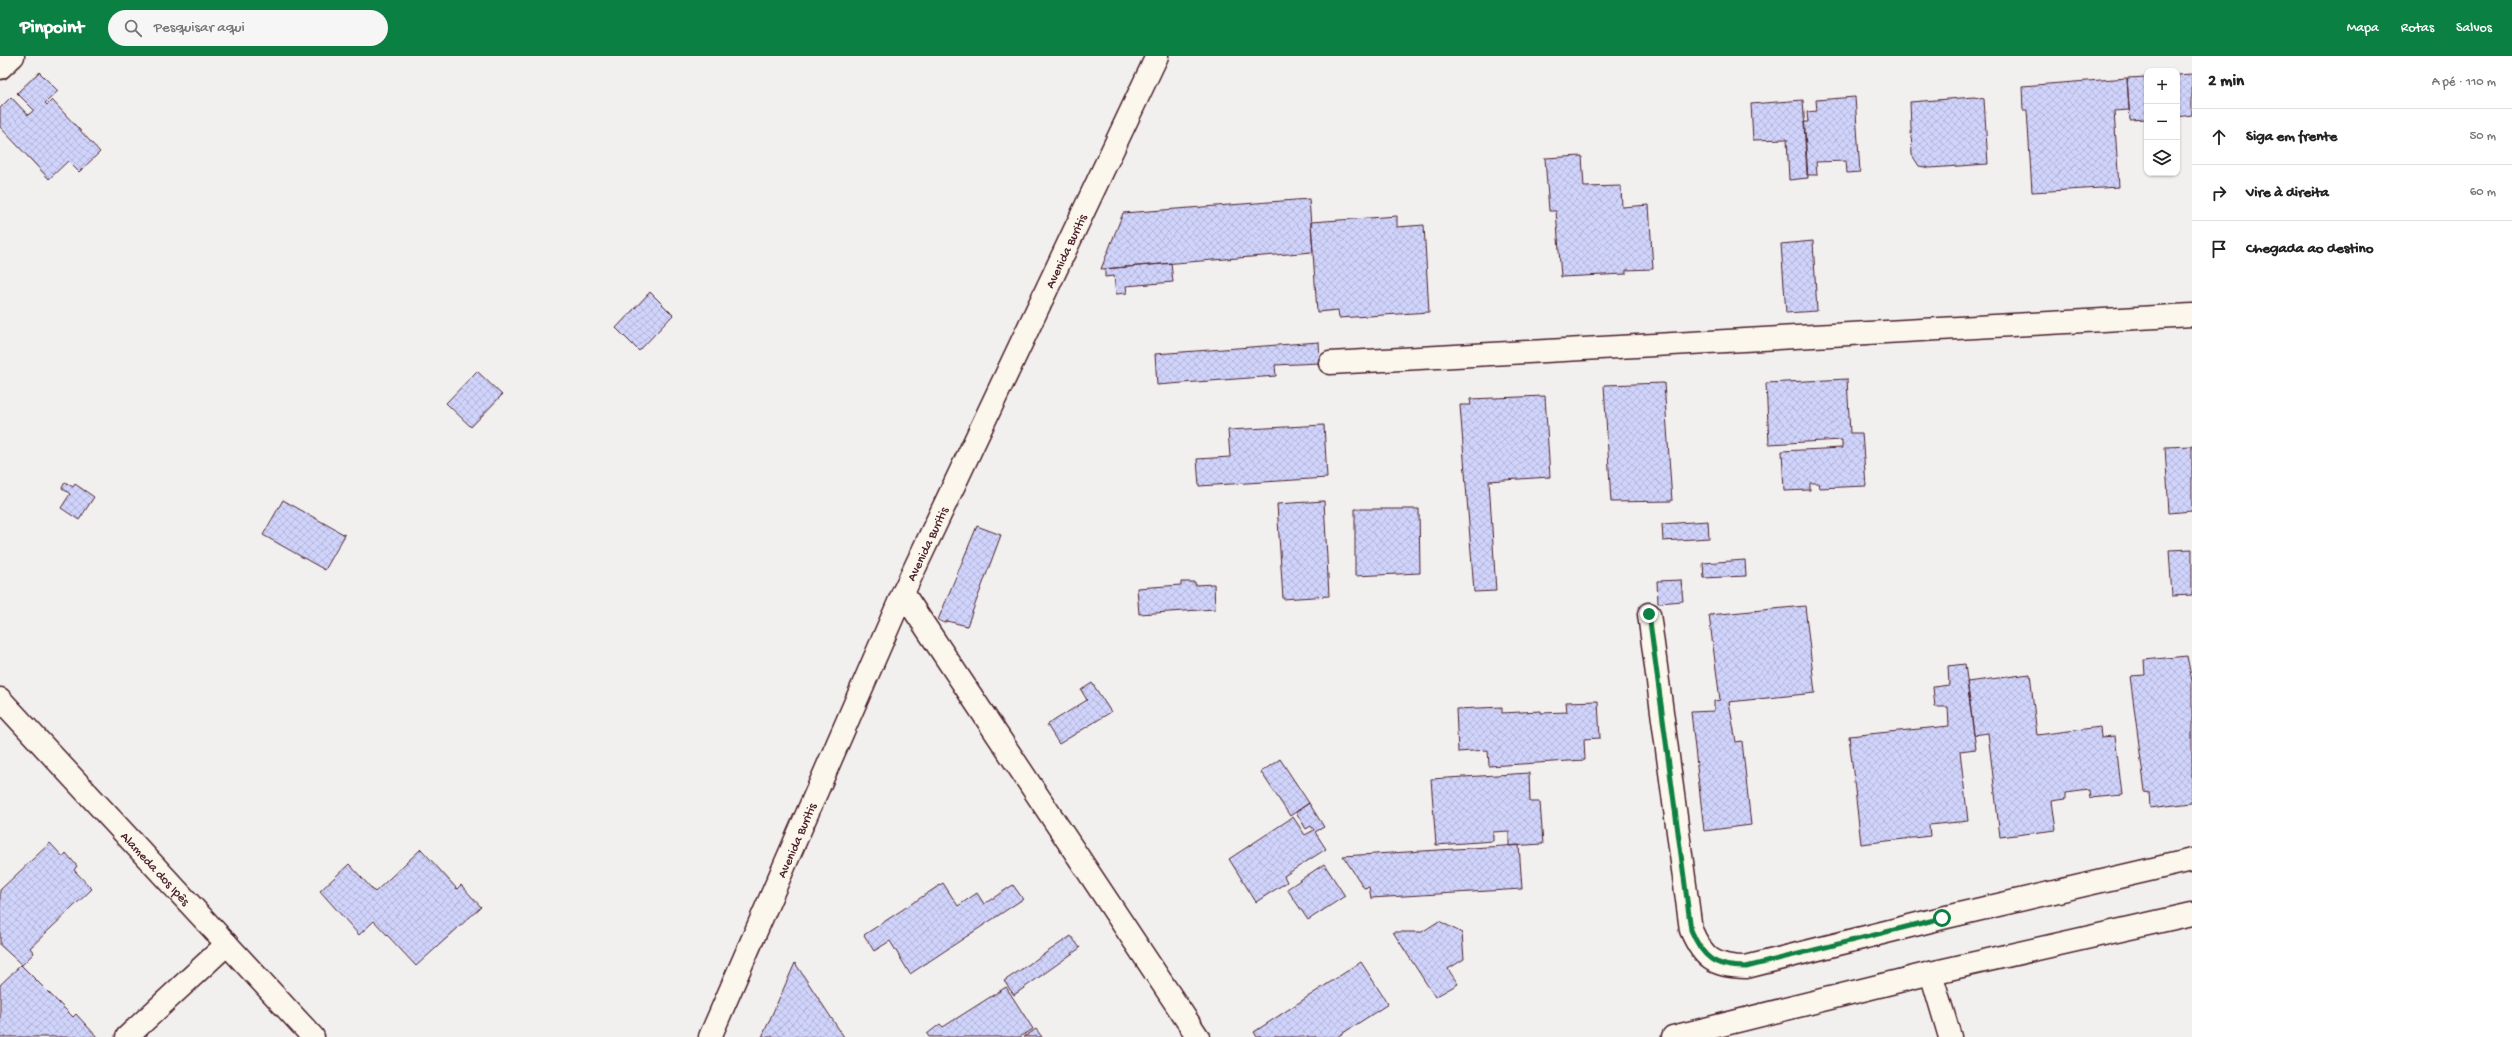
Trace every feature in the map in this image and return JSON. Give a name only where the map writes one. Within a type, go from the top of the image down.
[{"type":"street","points":[[0,68],[12,56]]},
{"type":"street","name":"Avenida Buritis","points":[[710,1037],[903,593],[1157,56]]},
{"type":"street","points":[[1330,363],[2192,315]]},
{"type":"street","points":[[903,593],[1198,1037]]},
{"type":"street","points":[[1649,614],[1691,930],[1699,950],[1711,959],[1729,967],[1746,967],[1942,918],[2192,860]]},
{"type":"street","name":"Alameda dos Ipês","points":[[0,699],[313,1037]]},
{"type":"street","points":[[1673,1037],[1931,973],[2192,914]]},
{"type":"street","points":[[127,1037],[227,944]]},
{"type":"street","points":[[1931,973],[1950,1037]]},
{"type":"building","points":[[39,72],[58,91],[45,103],[47,105],[52,100],[100,152],[79,172],[68,161],[49,179],[0,127],[0,108],[11,97],[28,115],[34,110],[17,93]]},
{"type":"building","points":[[2192,74],[2192,115],[2180,117],[2180,75]]},
{"type":"building","points":[[2144,77],[2144,119],[2130,120],[2127,78]]},
{"type":"building","points":[[2127,78],[2129,110],[2114,111],[2119,187],[2032,192],[2027,110],[2023,110],[2022,86]]},
{"type":"building","points":[[1855,97],[1860,172],[1847,173],[1846,161],[1816,162],[1817,175],[1807,175],[1804,122],[1808,122],[1807,112],[1817,111],[1816,100]]},
{"type":"building","points":[[1974,97],[1984,99],[1988,164],[1930,168],[1919,166],[1912,155],[1910,102]]},
{"type":"building","points":[[1803,100],[1808,178],[1789,180],[1787,139],[1753,140],[1751,104]]},
{"type":"building","points":[[1582,156],[1584,187],[1621,186],[1622,207],[1649,205],[1653,269],[1626,270],[1626,274],[1561,277],[1556,211],[1549,211],[1545,158]]},
{"type":"building","points":[[1309,199],[1313,252],[1101,269],[1123,213]]},
{"type":"building","points":[[1397,216],[1397,227],[1424,225],[1429,312],[1339,318],[1338,310],[1317,312],[1311,222]]},
{"type":"building","points":[[1813,241],[1817,311],[1786,313],[1781,244]]},
{"type":"building","points":[[1171,263],[1173,282],[1126,286],[1127,293],[1116,294],[1114,276],[1105,277],[1105,269]]},
{"type":"building","points":[[650,292],[673,315],[639,351],[616,328]]},
{"type":"building","points":[[1319,342],[1320,363],[1275,365],[1276,376],[1157,385],[1155,354]]},
{"type":"building","points":[[477,371],[502,395],[471,427],[446,403]]},
{"type":"building","points":[[1847,379],[1850,433],[1862,433],[1866,486],[1819,488],[1818,483],[1810,483],[1810,490],[1784,491],[1782,451],[1842,448],[1842,440],[1769,444],[1766,383]]},
{"type":"building","points":[[1664,383],[1672,501],[1611,502],[1604,385]]},
{"type":"building","points":[[1545,396],[1550,477],[1489,481],[1496,591],[1474,592],[1460,405],[1471,405],[1470,399]]},
{"type":"building","points":[[1324,425],[1327,478],[1199,486],[1197,459],[1230,457],[1228,430]]},
{"type":"building","points":[[2192,446],[2192,511],[2169,513],[2165,447]]},
{"type":"building","points":[[65,482],[73,487],[75,484],[94,497],[79,520],[61,508],[70,494],[62,488]]},
{"type":"building","points":[[283,500],[345,535],[325,570],[263,535]]},
{"type":"building","points":[[1324,501],[1329,596],[1283,599],[1277,504]]},
{"type":"building","points":[[1355,509],[1419,509],[1420,573],[1355,576]]},
{"type":"building","points":[[1708,521],[1709,538],[1663,541],[1662,524]]},
{"type":"building","points":[[977,526],[1001,535],[967,626],[947,621],[944,623],[938,620]]},
{"type":"building","points":[[2192,549],[2192,595],[2172,596],[2169,550]]},
{"type":"building","points":[[1745,560],[1746,576],[1704,578],[1703,563]]},
{"type":"building","points":[[1681,580],[1683,601],[1658,603],[1657,581]]},
{"type":"building","points":[[1181,582],[1195,582],[1195,585],[1214,584],[1215,609],[1139,614],[1137,588],[1181,585]]},
{"type":"building","points":[[1805,606],[1815,693],[1729,702],[1736,742],[1742,741],[1751,825],[1704,831],[1691,712],[1714,711],[1714,701],[1720,700],[1709,615]]},
{"type":"building","points":[[2187,656],[2192,681],[2192,803],[2150,808],[2149,792],[2145,793],[2130,676],[2145,675],[2144,660]]},
{"type":"building","points":[[1965,664],[1976,749],[1960,751],[1968,821],[1929,825],[1930,836],[1861,844],[1849,736],[1949,726],[1948,707],[1935,707],[1933,687],[1949,685],[1948,666]]},
{"type":"building","points":[[2030,674],[2037,735],[2100,727],[2101,737],[2115,736],[2122,795],[2090,798],[2089,790],[2066,793],[2066,799],[2052,801],[2056,830],[2000,837],[1988,733],[1974,735],[1967,682]]},
{"type":"building","points":[[1092,683],[1111,712],[1059,744],[1047,725],[1087,700],[1081,690]]},
{"type":"building","points":[[1598,701],[1600,738],[1584,739],[1585,760],[1489,766],[1488,750],[1458,752],[1456,709],[1502,707],[1502,713],[1541,711],[1541,713],[1567,712],[1566,702]]},
{"type":"building","points":[[1280,759],[1309,803],[1290,816],[1261,772]]},
{"type":"building","points":[[1529,773],[1530,802],[1540,802],[1543,844],[1509,846],[1509,831],[1493,832],[1493,841],[1436,845],[1431,779]]},
{"type":"building","points":[[1309,803],[1324,827],[1315,832],[1326,849],[1284,876],[1287,882],[1256,902],[1229,859],[1293,817],[1305,835],[1314,830],[1311,826],[1306,829],[1296,812]]},
{"type":"building","points":[[50,843],[63,857],[66,853],[77,866],[74,870],[92,889],[30,948],[34,953],[22,965],[0,945],[0,890]]},
{"type":"building","points":[[1519,845],[1522,889],[1371,898],[1369,887],[1364,888],[1343,856]]},
{"type":"building","points":[[421,849],[457,889],[461,885],[481,907],[416,966],[374,921],[359,935],[320,891],[349,864],[375,892]]},
{"type":"building","points":[[1324,864],[1345,896],[1308,920],[1287,889]]},
{"type":"building","points":[[943,883],[958,906],[977,893],[984,904],[1013,885],[1023,899],[910,974],[890,941],[874,951],[864,935]]},
{"type":"building","points":[[1439,921],[1462,933],[1464,959],[1448,969],[1458,984],[1435,997],[1393,932],[1422,932]]},
{"type":"building","points":[[1071,936],[1080,948],[1014,995],[1004,981]]},
{"type":"building","points":[[1361,962],[1388,1004],[1337,1037],[1257,1037],[1254,1032]]},
{"type":"building","points":[[795,963],[844,1037],[762,1037]]},
{"type":"building","points":[[21,965],[73,1017],[76,1014],[97,1037],[0,1037],[0,985]]},
{"type":"building","points":[[1006,987],[1033,1029],[1020,1037],[929,1037],[927,1034],[940,1024],[943,1027]]},
{"type":"building","points":[[1036,1029],[1042,1037],[1024,1037]]},
{"type":"route","points":[[1649,614],[1691,930],[1699,950],[1711,959],[1729,967],[1746,967],[1942,918]]}]
